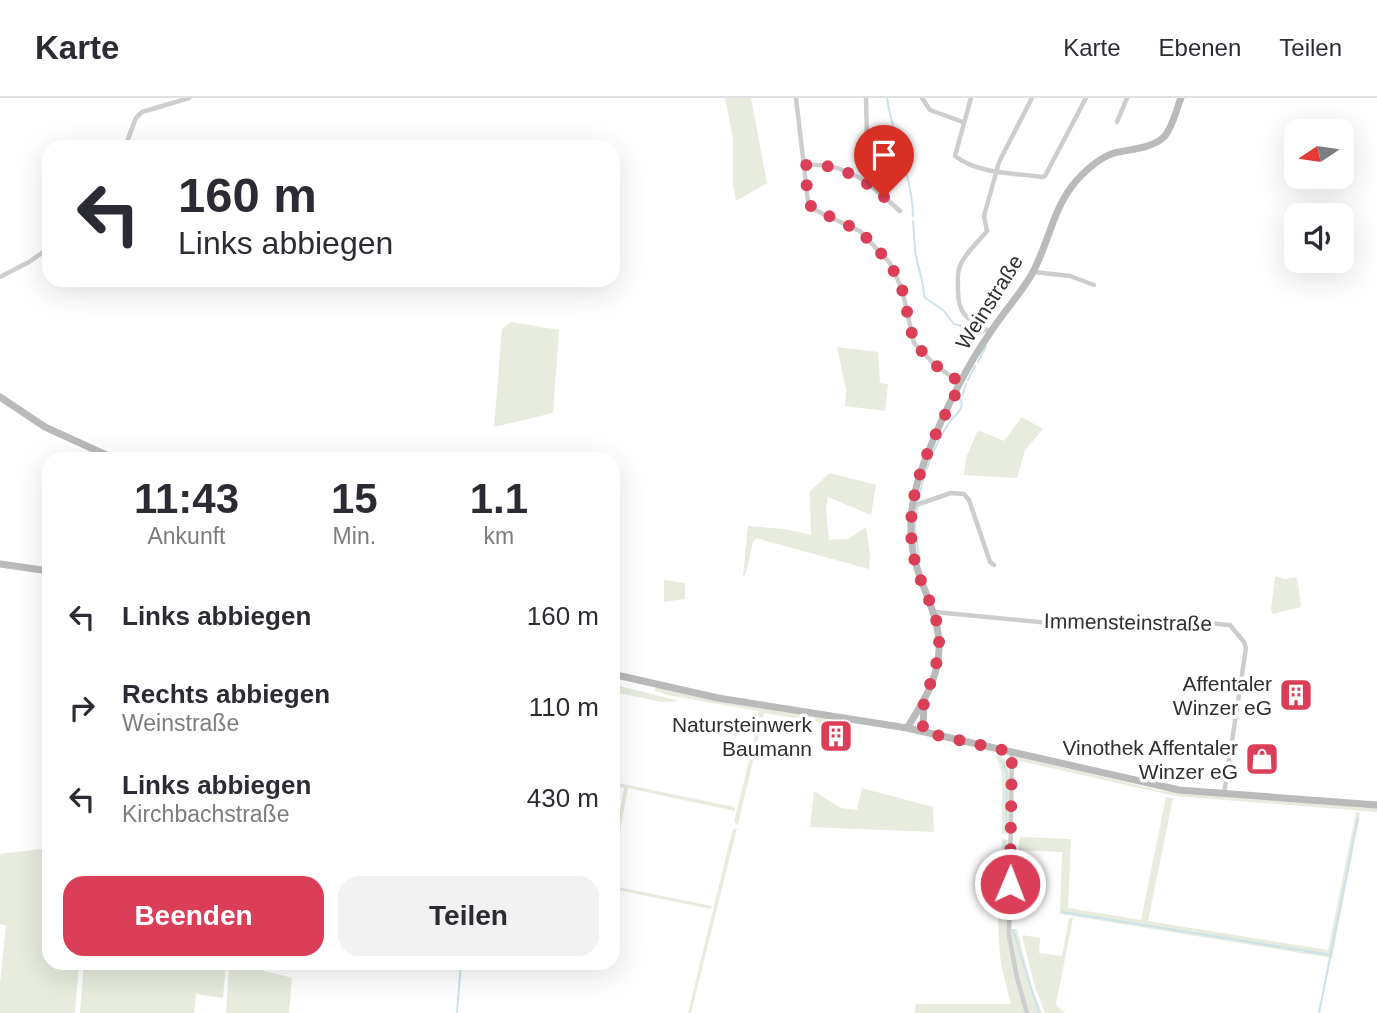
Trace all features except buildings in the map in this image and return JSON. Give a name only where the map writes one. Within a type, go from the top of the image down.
[{"type":"main road","name":"Weinstraße","points":[[907,728],[925,701],[939,652],[935,612],[916,565],[909,524],[925,460],[961,383],[990,332],[1033,272],[1057,209],[1076,181],[1100,159],[1143,147],[1164,137],[1181,98]]},
{"type":"main road","points":[[0,397],[45,427],[101,452]]},
{"type":"main road","points":[[0,564],[42,570]]},
{"type":"main road","points":[[620,676],[755,704],[907,728],[1179,790],[1377,805]]},
{"type":"main road","name":"Weinstraße","points":[[923,732],[925,701]]},
{"type":"street","points":[[128,140],[136,118],[142,112],[189,98]]},
{"type":"street","points":[[796,98],[808,201],[812,208],[860,231],[890,263],[902,289],[914,343],[934,364],[961,383]]},
{"type":"street","points":[[866,98],[868,183]]},
{"type":"street","points":[[922,98],[930,110],[964,122]]},
{"type":"street","points":[[971,98],[955,156],[964,162],[997,171],[1045,176],[1086,98]]},
{"type":"street","points":[[990,332],[969,320],[962,310],[957,296],[959,269],[987,231],[984,216],[997,171],[1006,146],[1032,98]]},
{"type":"street","points":[[1116,122],[1127,98]]},
{"type":"street","points":[[805,165],[838,168],[868,183],[900,211]]},
{"type":"street","points":[[0,277],[42,253]]},
{"type":"street","points":[[1033,272],[1070,276],[1094,285]]},
{"type":"street","points":[[915,506],[951,493],[964,494],[969,500],[990,562],[994,565]]},
{"type":"street","name":"Immensteinstraße","points":[[935,612],[1070,625],[1230,625],[1244,642],[1246,649],[1224,794]]},
{"type":"street","points":[[1012,752],[1009,935],[1027,1013]]},
{"type":"shaded area","points":[[725,98],[751,98],[767,183],[736,201],[733,185],[733,139]]},
{"type":"shaded area","points":[[511,322],[559,330],[553,413],[494,427],[502,329]]},
{"type":"shaded area","points":[[837,347],[878,352],[880,383],[888,384],[885,411],[845,406],[846,389]]},
{"type":"shaded area","points":[[1022,417],[1043,429],[1025,450],[1017,478],[964,475],[966,458],[978,430],[1004,441]]},
{"type":"shaded area","points":[[830,473],[876,485],[871,515],[828,497],[826,509],[829,540],[848,539],[866,527],[869,569],[756,538],[743,577],[748,526],[785,529],[811,535],[810,491]]},
{"type":"shaded area","points":[[1275,576],[1285,579],[1297,577],[1301,607],[1273,614],[1271,609]]},
{"type":"shaded area","points":[[664,580],[685,583],[685,599],[664,602]]},
{"type":"shaded area","points":[[620,686],[679,701],[662,702],[620,693]]},
{"type":"shaded area","points":[[656,687],[828,719],[828,724],[764,713],[738,825],[734,822],[759,720],[758,711],[667,695],[654,690]]},
{"type":"shaded area","points":[[995,754],[1005,759],[1009,771],[1007,834],[1002,834],[1002,773]]},
{"type":"shaded area","points":[[1017,756],[1162,791],[1377,808],[1377,812],[1175,796],[1016,760]]},
{"type":"shaded area","points":[[620,783],[735,807],[735,811],[628,788],[620,831],[624,788],[620,787]]},
{"type":"shaded area","points":[[862,788],[933,807],[934,832],[810,827],[814,791],[841,808],[857,810]]},
{"type":"shaded area","points":[[1166,797],[1173,798],[1148,921],[1328,950],[1356,812],[1360,813],[1332,958],[1060,914],[1062,852],[1018,850],[1020,837],[1071,839],[1068,908],[1141,920]]},
{"type":"shaded area","points":[[737,828],[691,1013],[688,1013],[732,832]]},
{"type":"shaded area","points":[[1002,838],[1009,841],[1008,943],[1025,1013],[914,1013],[916,1004],[1011,1004],[999,944]]},
{"type":"shaded area","points":[[42,849],[42,970],[78,970],[75,1013],[0,1013],[6,925],[0,924],[0,854]]},
{"type":"shaded area","points":[[620,888],[712,906],[711,909],[620,890]]},
{"type":"shaded area","points":[[1069,918],[1073,918],[1056,1004],[1065,1013],[1045,1013],[1035,987],[1022,935],[1040,938],[1039,953],[1062,956]]},
{"type":"shaded area","points":[[1010,929],[1017,929],[1031,985],[1042,1013],[1028,1013],[1018,977]]},
{"type":"shaded area","points":[[83,970],[225,970],[223,998],[196,994],[194,1013],[80,1013]]},
{"type":"shaded area","points":[[229,970],[261,970],[292,978],[289,1013],[226,1013]]},
{"type":"waterway","points":[[887,98],[906,171],[913,216]]},
{"type":"waterway","points":[[913,221],[915,251],[924,297],[943,310],[954,324],[984,332]]},
{"type":"waterway","points":[[978,362],[986,346]]},
{"type":"waterway","points":[[968,380],[975,366]]},
{"type":"waterway","points":[[963,394],[966,384]]},
{"type":"waterway","points":[[918,502],[934,451],[949,423],[960,410],[961,400]]},
{"type":"waterway","points":[[917,508],[915,528],[919,557]]},
{"type":"waterway","points":[[1002,761],[1007,774],[1006,831]]},
{"type":"waterway","points":[[1319,1013],[1358,818]]},
{"type":"waterway","points":[[1005,841],[1001,913],[1005,918]]},
{"type":"waterway","points":[[1062,912],[1331,955]]},
{"type":"waterway","points":[[1013,930],[1039,1013]]},
{"type":"waterway","points":[[457,1013],[460,970]]},
{"type":"place","name":"Affentaler Winzer eG","points":[[1296,695]]},
{"type":"place","name":"Natursteinwerk Baumann","points":[[836,736]]},
{"type":"place","name":"Vinothek Affentaler Winzer eG","points":[[1262,759]]},
{"type":"route","points":[[884,197],[853,173],[817,164],[805,165],[808,201],[812,208],[860,231],[890,263],[902,289],[914,343],[934,364],[961,383],[925,460],[911,506],[909,524],[916,565],[935,612],[939,637],[937,666],[925,701],[923,732],[1012,752],[1010,884]]}]
